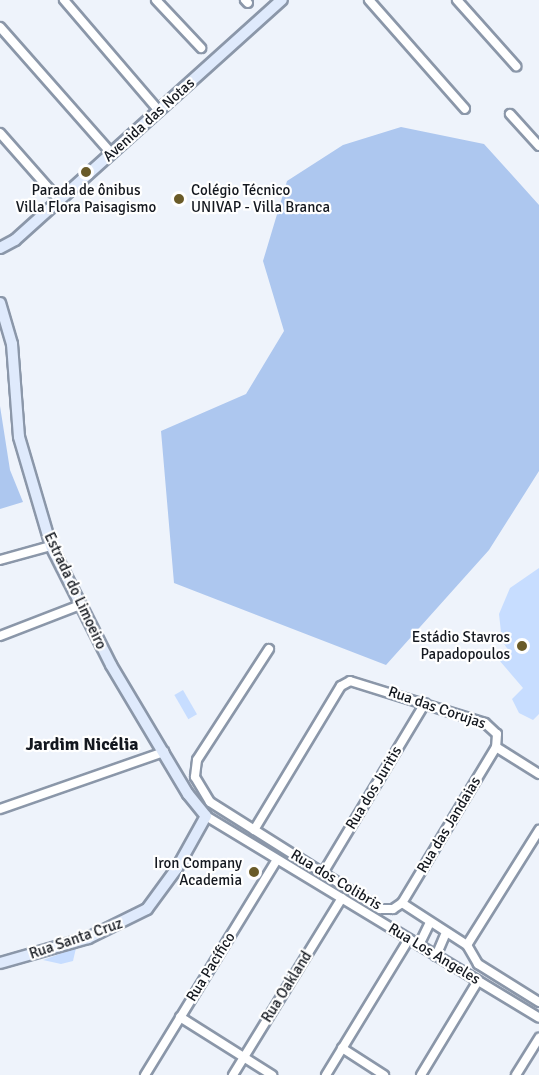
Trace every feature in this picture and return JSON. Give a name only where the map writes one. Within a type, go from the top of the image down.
[{"type":"main road","name":"Avenida das Notas","points":[[0,258],[15,240],[282,0]]},
{"type":"main road","name":"Avenida das Notas","points":[[0,248],[15,240]]},
{"type":"main road","name":"Estrada do Limoeiro","points":[[0,305],[12,345],[19,437],[51,546],[80,605],[164,752],[206,816]]},
{"type":"main road","name":"Rua Santa Cruz","points":[[0,963],[88,938],[147,909],[177,868],[206,816]]},
{"type":"street","points":[[64,0],[159,111]]},
{"type":"street","points":[[156,0],[201,48]]},
{"type":"street","points":[[369,0],[465,109]]},
{"type":"street","points":[[457,0],[516,66]]},
{"type":"street","points":[[0,27],[112,154]]},
{"type":"street","points":[[510,114],[539,146]]},
{"type":"street","points":[[0,133],[59,200]]},
{"type":"street","points":[[0,560],[51,546]]},
{"type":"street","points":[[0,636],[80,605]]},
{"type":"street","name":"Rua dos Colibris","points":[[269,649],[197,760],[195,777],[210,802],[380,909],[393,909],[402,903],[467,945],[478,964],[538,998]]},
{"type":"street","name":"Rua das Corujas","points":[[254,830],[345,682],[356,681],[425,703],[494,729],[498,738],[496,747],[539,774]]},
{"type":"street","name":"Rua dos Juritis","points":[[323,873],[425,703]]},
{"type":"street","name":"Rua das Jandaias","points":[[402,903],[496,747]]},
{"type":"street","points":[[0,809],[164,752]]},
{"type":"street","name":"Rua Los Angeles","points":[[206,816],[539,1018]]},
{"type":"street","points":[[467,945],[539,830]]},
{"type":"street","name":"Rua Pacífico","points":[[145,1075],[277,860]]},
{"type":"street","name":"Rua Oakland","points":[[233,1075],[342,898]]},
{"type":"street","points":[[419,945],[430,922]]},
{"type":"street","points":[[436,956],[446,932]]},
{"type":"street","points":[[326,1075],[409,939]]},
{"type":"street","points":[[421,1075],[478,981]]},
{"type":"street","points":[[180,1017],[272,1075]]},
{"type":"street","points":[[516,1075],[539,1038]]},
{"type":"street","points":[[342,1048],[384,1075]]},
{"type":"shaded area","points":[[401,127],[484,144],[539,205],[539,471],[489,550],[386,665],[174,583],[161,431],[246,394],[284,331],[263,261],[287,181],[343,145]]},
{"type":"shaded area","points":[[0,406],[10,470],[23,502],[0,509]]},
{"type":"shaded area","name":"Estádio Stavros Papadopoulos","points":[[539,568],[539,714],[533,720],[519,713],[512,699],[523,688],[499,660],[509,651],[502,641],[499,614],[510,588]]},
{"type":"shaded area","points":[[183,690],[197,714],[188,719],[174,695]]},
{"type":"shaded area","points":[[76,948],[73,961],[61,964],[43,960]]},
{"type":"place","name":"Parada de ônibus Villa Flora Paisagismo","points":[[86,172]]},
{"type":"place","name":"Colégio Técnico UNIVAP - Villa Branca","points":[[179,199]]},
{"type":"place","name":"Estádio Stavros Papadopoulos","points":[[522,646]]},
{"type":"place","name":"Iron Company Academia","points":[[254,872]]},
{"type":"district","name":"Jardim Nicélia","points":[[82,744]]}]
